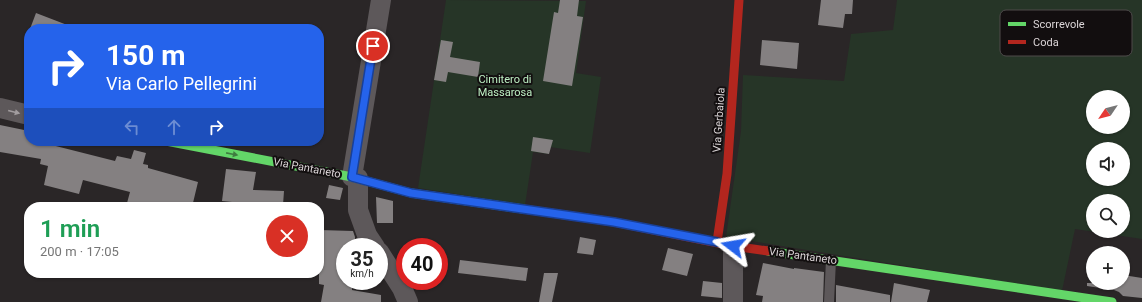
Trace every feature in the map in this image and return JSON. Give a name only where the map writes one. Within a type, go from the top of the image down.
[{"type":"street","points":[[369,238],[358,210],[355,178],[381,0]]},
{"type":"street","name":"Via Gerbaiola","points":[[725,244],[727,174],[739,1]]},
{"type":"street","points":[[0,108],[24,114]]},
{"type":"street","name":"Via Pantaneto","points":[[192,146],[355,178],[411,193],[614,222],[725,244],[1112,302]]},
{"type":"street","points":[[725,244],[733,302]]},
{"type":"street","points":[[388,266],[402,288],[408,302]]},
{"type":"lane","points":[[739,1],[750,0]]},
{"type":"lane","points":[[829,302],[831,260]]},
{"type":"lane","points":[[1029,302],[1031,290]]},
{"type":"green space","name":"Cimitero di Massarosa","points":[[446,0],[586,1],[576,73],[601,77],[590,153],[550,147],[549,154],[533,152],[525,205],[418,188]]},
{"type":"green space","points":[[897,0],[1142,0],[1142,239],[1130,237],[1130,194],[1086,194],[1086,231],[1075,229],[1062,291],[726,237],[741,131],[743,75],[844,81],[851,34],[893,30]]},
{"type":"building","points":[[560,0],[579,0],[577,16],[583,17],[572,86],[543,81],[554,12],[558,13]]},
{"type":"building","points":[[821,0],[853,0],[852,14],[845,14],[843,28],[818,25]]},
{"type":"building","points":[[36,13],[65,24],[32,24]]},
{"type":"building","points":[[441,40],[453,42],[450,57],[480,62],[478,77],[448,72],[446,82],[434,80]]},
{"type":"building","points":[[762,40],[799,43],[797,69],[760,65]]},
{"type":"building","points":[[0,125],[24,130],[24,146],[56,146],[115,161],[117,156],[131,159],[134,150],[146,153],[143,164],[148,165],[148,168],[198,182],[193,202],[127,202],[130,192],[83,180],[79,194],[44,185],[48,166],[40,164],[41,159],[0,152]]},
{"type":"building","points":[[533,137],[553,140],[549,154],[531,151]]},
{"type":"building","points":[[226,169],[256,172],[253,190],[284,191],[283,202],[222,201]]},
{"type":"building","points":[[329,185],[343,188],[340,200],[326,198]]},
{"type":"building","points":[[376,197],[393,201],[393,223],[377,223]]},
{"type":"building","points":[[324,230],[353,231],[355,238],[336,238],[336,290],[352,290],[381,295],[381,302],[321,302],[324,285],[319,284],[319,278],[324,278]]},
{"type":"building","points":[[580,237],[596,240],[593,255],[577,253]]},
{"type":"building","points":[[668,248],[693,254],[687,276],[662,270]]},
{"type":"building","points":[[460,260],[528,268],[526,281],[458,273]]},
{"type":"building","points":[[763,263],[794,269],[824,272],[823,302],[762,302],[763,296],[756,295]]},
{"type":"building","points":[[544,273],[558,273],[552,302],[539,302]]},
{"type":"building","points":[[1130,276],[1142,278],[1142,298],[1123,296],[1114,290],[1130,290]]},
{"type":"building","points":[[703,281],[722,283],[722,298],[701,296]]},
{"type":"building","points":[[894,283],[930,290],[927,302],[891,302]]},
{"type":"building","points":[[836,285],[890,295],[890,302],[836,302]]},
{"type":"traffic: fast","points":[[192,146],[352,177],[411,193],[523,209]]},
{"type":"traffic: fast","points":[[768,251],[1112,302]]},
{"type":"traffic: jam","points":[[717,242],[727,174],[739,0]]},
{"type":"traffic: jam","points":[[523,209],[614,222],[733,246],[768,251]]},
{"type":"route","points":[[373,46],[352,177],[411,193],[614,222],[733,246]]}]
